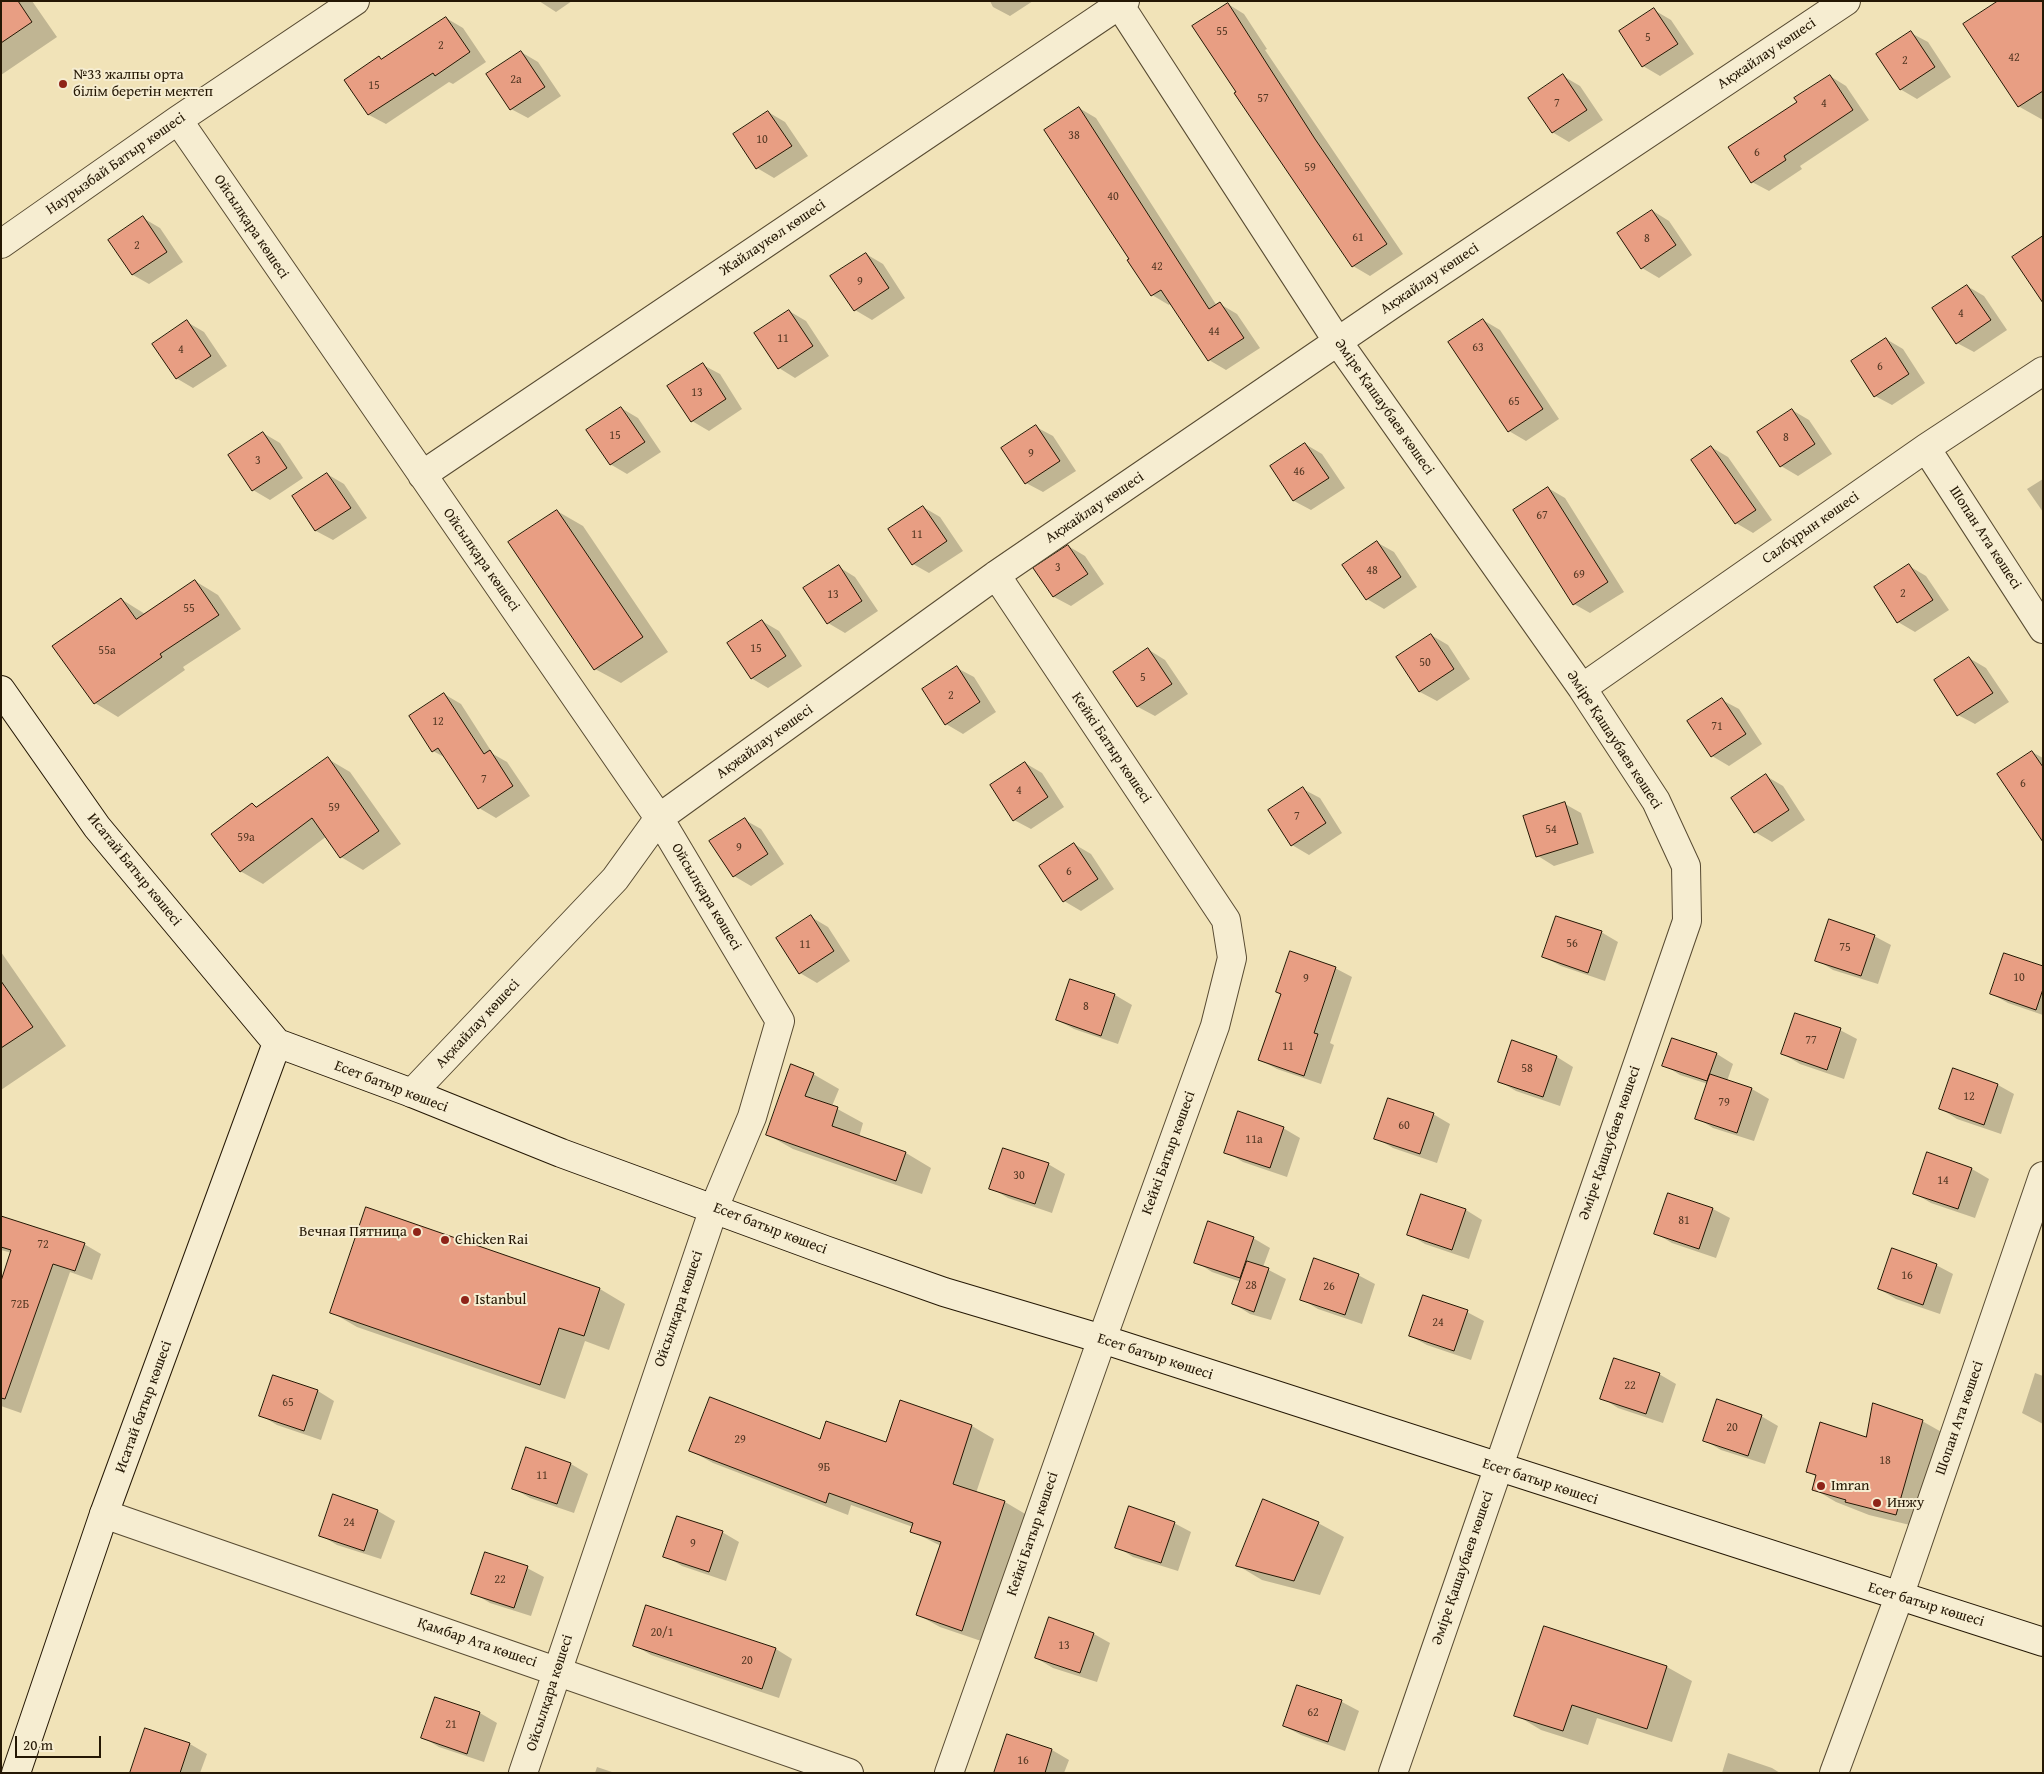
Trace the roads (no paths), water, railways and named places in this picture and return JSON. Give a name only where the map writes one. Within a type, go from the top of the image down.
[{"type":"street","name":"Наурызбай Батыр көшесі","points":[[1,244],[178,120],[355,1]]},
{"type":"street","name":"Ақжайлау көшесі","points":[[412,1093],[615,879],[659,818],[996,575],[1338,342],[1846,1]]},
{"type":"street","name":"Әміре Қашаубаев көшесі","points":[[1120,2],[1338,342],[1582,688],[1656,801],[1686,866],[1687,921],[1393,1773]]},
{"type":"street","name":"Жайлаукөл көшесі","points":[[422,475],[1120,2]]},
{"type":"street","name":"Ойсылқара көшесі","points":[[178,120],[659,818],[780,1021],[752,1117],[714,1208],[523,1773]]},
{"type":"street","name":"Салбұрын көшесі","points":[[1582,688],[1926,448],[2043,371]]},
{"type":"street","name":"Шопан Ата көшесі","points":[[1926,448],[2043,629]]},
{"type":"street","name":"Кейкі Батыр көшесі","points":[[949,1773],[1215,1026],[1232,958],[1226,920],[996,575]]},
{"type":"street","name":"Исатай Батыр көшесі","points":[[1,690],[97,828],[277,1043]]},
{"type":"street","name":"Есет батыр көшесі","points":[[277,1043],[412,1093],[561,1153],[944,1292],[1102,1339],[2043,1642]]},
{"type":"street","name":"Исатай батыр көшесі","points":[[16,1773],[104,1514],[277,1043]]},
{"type":"street","name":"Шопан Ата көшесі","points":[[1834,1773],[1898,1596],[2043,1176]]},
{"type":"street","name":"Қамбар Ата көшесі","points":[[104,1514],[849,1773]]},
{"type":"place","name":"№33 жалпы орта білім беретін мектеп","points":[[63,84]]},
{"type":"place","name":"Вечная Пятница","points":[[417,1232]]},
{"type":"place","name":"Chicken Rai","points":[[445,1240]]},
{"type":"place","name":"Istanbul","points":[[465,1300]]},
{"type":"place","name":"Imran","points":[[1821,1486]]},
{"type":"place","name":"Инжу","points":[[1877,1503]]}]
